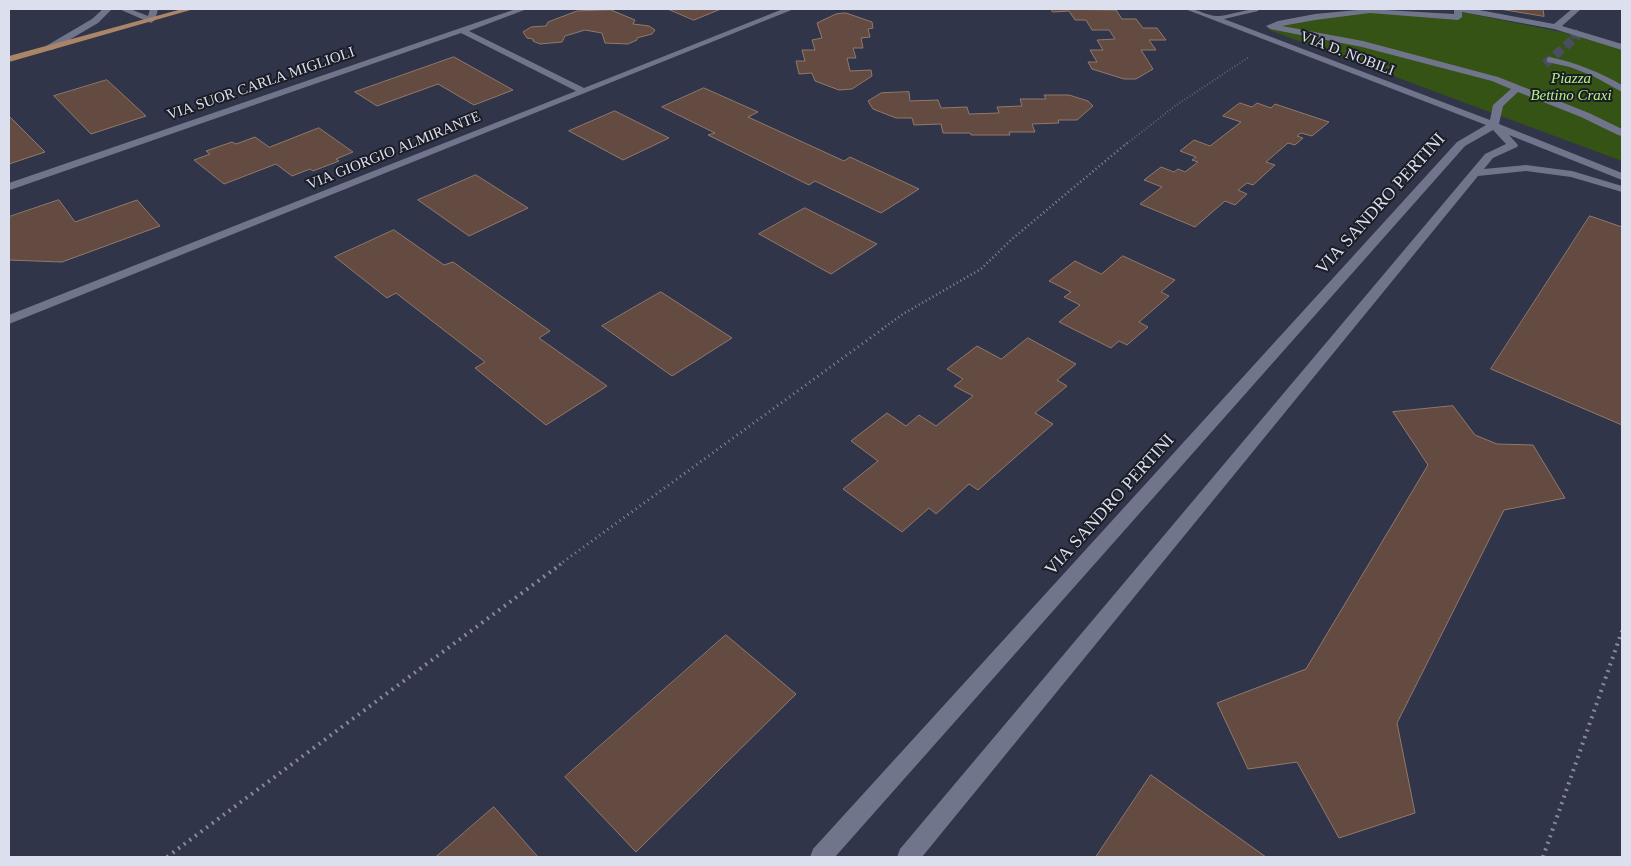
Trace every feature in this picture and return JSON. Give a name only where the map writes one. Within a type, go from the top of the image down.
[{"type":"main road","points":[[9,59],[190,9]]},
{"type":"street","points":[[49,48],[95,21],[108,9]]},
{"type":"street","points":[[123,9],[151,20],[154,9]]},
{"type":"street","name":"VIA SUOR CARLA MIGLIOLI","points":[[9,187],[523,9]]},
{"type":"street","name":"VIA GIORGIO ALMIRANTE","points":[[9,320],[790,9]]},
{"type":"street","name":"VIA D. NOBILI","points":[[1189,9],[1494,125]]},
{"type":"street","points":[[1216,19],[1256,9]]},
{"type":"street","points":[[1247,31],[1315,17],[1370,11],[1458,17],[1458,9]]},
{"type":"street","points":[[1462,9],[1556,27],[1622,47]]},
{"type":"street","points":[[1556,27],[1577,9]]},
{"type":"street","points":[[1270,26],[1363,44],[1495,79],[1585,115],[1622,133]]},
{"type":"street","points":[[461,30],[583,91]]},
{"type":"street","points":[[1550,60],[1573,65],[1596,74],[1622,89]]},
{"type":"street","points":[[1494,125],[1498,105],[1518,88]]},
{"type":"street","points":[[1494,125],[1541,136],[1622,166]]},
{"type":"street","points":[[908,857],[1489,156],[1513,145],[1494,125]]},
{"type":"street","points":[[1494,125],[1622,177]]},
{"type":"street","name":"VIA SANDRO PERTINI","points":[[821,857],[1461,144],[1494,125]]},
{"type":"street","points":[[1475,173],[1526,168],[1572,174],[1622,189]]},
{"type":"path","points":[[167,857],[519,594],[903,314],[981,269],[1012,239],[1118,150],[1175,106],[1252,55],[1285,45]]},
{"type":"path","points":[[1543,857],[1622,632]]},
{"type":"green space","name":"Piazza Bettino Craxi","points":[[1363,12],[1459,18],[1461,12],[1561,32],[1622,49],[1622,161],[1269,30],[1291,22]]},
{"type":"building","points":[[668,9],[721,9],[694,20]]},
{"type":"building","points":[[1051,9],[1116,10],[1122,19],[1136,19],[1143,28],[1157,28],[1166,40],[1149,40],[1156,50],[1141,50],[1153,69],[1136,79],[1124,79],[1092,69],[1088,62],[1097,62],[1090,50],[1103,50],[1097,40],[1115,39],[1109,30],[1092,30],[1086,20],[1075,20],[1069,11],[1053,12]]},
{"type":"building","points":[[1500,9],[1543,9],[1544,16]]},
{"type":"building","points":[[611,10],[635,20],[633,24],[649,26],[655,30],[652,34],[637,38],[637,40],[628,44],[605,43],[602,33],[585,30],[565,36],[562,42],[540,44],[533,41],[533,39],[527,38],[523,32],[531,27],[546,26],[548,22],[577,11]]},
{"type":"building","points":[[846,13],[872,22],[873,28],[868,29],[870,37],[861,38],[863,48],[853,48],[856,58],[847,58],[850,71],[871,70],[872,76],[852,89],[839,90],[815,81],[812,73],[799,74],[796,61],[805,61],[802,50],[815,50],[812,40],[822,38],[817,23],[836,14]]},
{"type":"building","points":[[454,57],[513,90],[474,105],[438,84],[377,106],[355,92]]},
{"type":"building","points":[[107,80],[146,116],[91,134],[54,96]]},
{"type":"building","points":[[704,88],[758,112],[748,117],[844,161],[850,157],[919,189],[881,213],[815,181],[809,185],[708,135],[715,133],[662,107]]},
{"type":"building","points":[[909,92],[910,101],[938,100],[941,108],[967,107],[969,114],[999,113],[997,107],[1022,106],[1020,99],[1046,99],[1044,95],[1069,95],[1088,101],[1093,106],[1077,120],[1058,120],[1059,123],[1032,124],[1035,132],[1009,132],[1010,135],[971,135],[970,133],[943,133],[941,124],[914,125],[912,118],[896,118],[873,109],[868,101],[881,93]]},
{"type":"building","points":[[1240,103],[1252,107],[1257,103],[1271,108],[1275,104],[1329,122],[1312,136],[1301,133],[1297,136],[1303,138],[1295,145],[1288,143],[1266,162],[1275,165],[1253,185],[1247,183],[1238,190],[1247,194],[1235,205],[1225,201],[1195,227],[1140,204],[1162,187],[1144,180],[1161,167],[1174,172],[1178,169],[1185,172],[1198,162],[1192,160],[1196,157],[1180,151],[1194,140],[1210,146],[1241,122],[1223,116]]},
{"type":"building","points":[[615,111],[669,138],[623,160],[569,131]]},
{"type":"building","points":[[9,116],[45,152],[9,164]]},
{"type":"building","points":[[319,128],[353,152],[336,159],[339,161],[313,171],[310,169],[292,176],[276,164],[224,184],[194,160],[210,154],[206,151],[232,142],[236,144],[255,137],[269,147]]},
{"type":"building","points":[[476,175],[528,208],[469,236],[418,200]]},
{"type":"building","points":[[59,200],[75,222],[137,200],[160,226],[62,262],[9,260],[9,217]]},
{"type":"building","points":[[805,208],[877,244],[831,274],[759,234]]},
{"type":"building","points":[[1590,216],[1622,227],[1622,425],[1491,369]]},
{"type":"building","points":[[394,230],[444,265],[453,262],[550,331],[539,338],[607,386],[546,425],[475,368],[485,362],[396,293],[387,298],[335,257]]},
{"type":"building","points":[[1123,256],[1175,280],[1161,292],[1169,296],[1139,322],[1148,327],[1127,345],[1119,341],[1111,348],[1059,322],[1080,305],[1064,297],[1071,292],[1049,281],[1075,261],[1101,274]]},
{"type":"building","points":[[661,292],[732,338],[672,376],[602,326]]},
{"type":"building","points":[[1028,338],[1076,364],[1057,380],[1067,386],[1035,413],[1053,424],[978,490],[969,484],[936,514],[929,508],[902,532],[843,489],[878,461],[851,441],[887,413],[906,426],[919,415],[936,426],[973,396],[954,386],[963,379],[947,369],[977,346],[1001,359]]},
{"type":"building","points":[[1453,406],[1475,435],[1497,444],[1533,445],[1565,498],[1504,510],[1397,723],[1415,813],[1339,838],[1297,762],[1248,769],[1217,703],[1306,669],[1428,465],[1393,412]]},
{"type":"building","points":[[726,635],[796,694],[636,852],[565,777]]},
{"type":"building","points":[[1151,775],[1266,857],[1096,857]]},
{"type":"building","points":[[494,807],[538,857],[436,857]]},
{"type":"tunnel","points":[[1545,64],[1577,36],[1573,32]]}]
